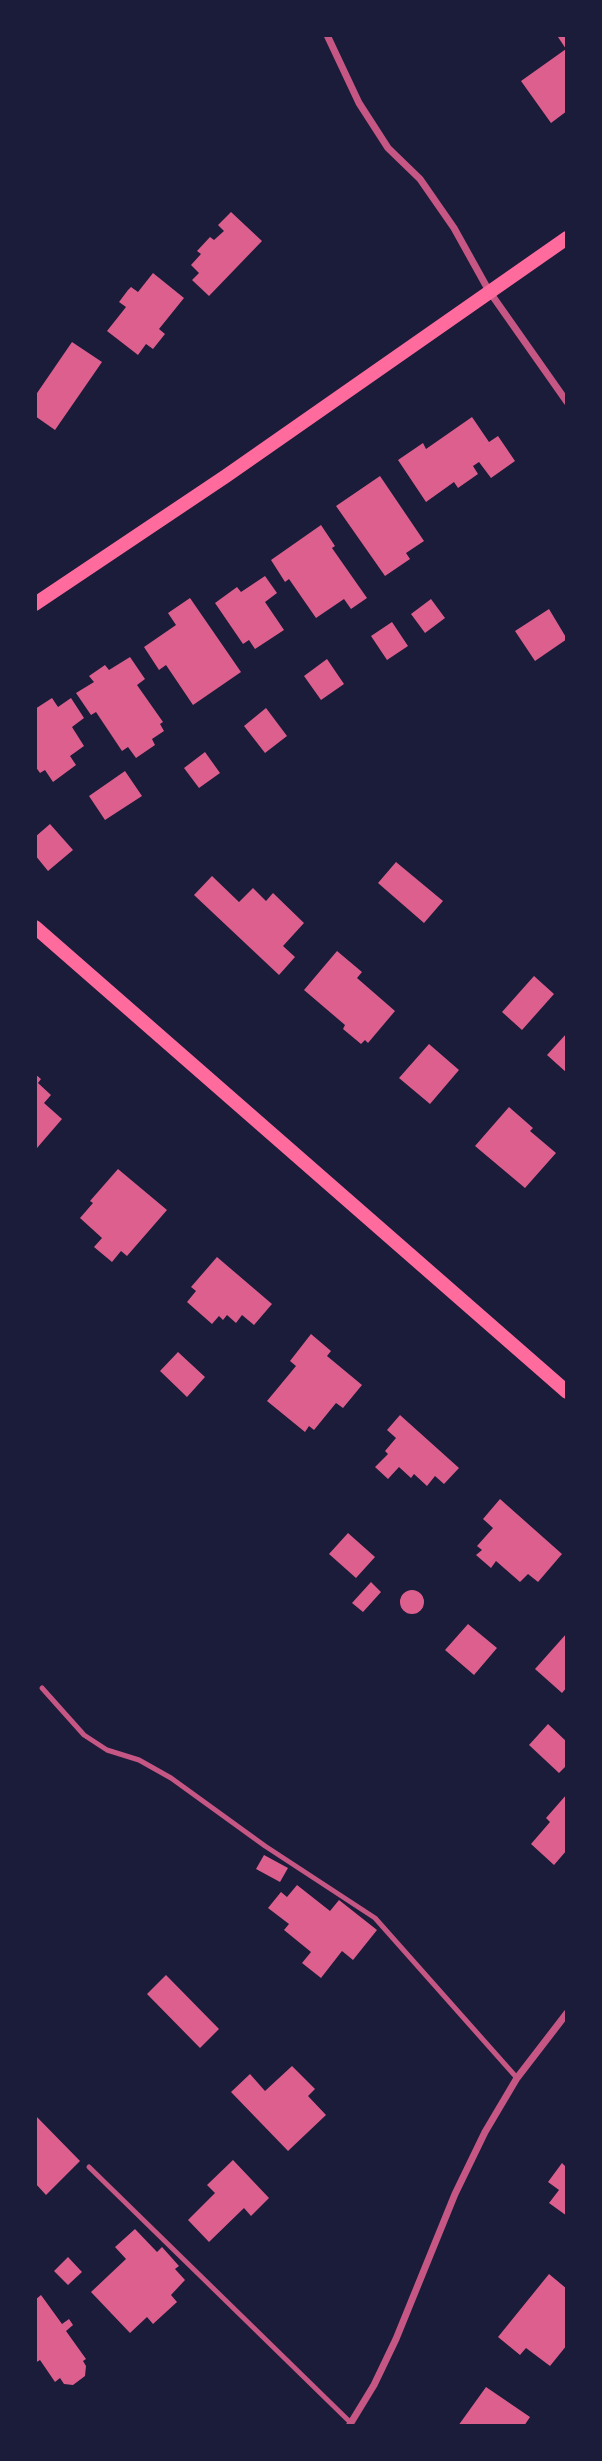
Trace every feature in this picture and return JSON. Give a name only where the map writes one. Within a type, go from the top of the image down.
[{"type":"main road","points":[[35,604],[226,476],[567,238]]},
{"type":"main road","points":[[35,927],[567,1392]]},
{"type":"street","points":[[327,35],[366,114],[388,148],[420,179],[454,228],[489,292],[567,402]]},
{"type":"street","points":[[350,2425],[374,2385],[396,2339],[485,2132],[517,2078],[567,2012]]},
{"type":"lane","points":[[41,1688],[84,1735],[107,1749],[139,1760],[171,1778],[265,1846],[374,1918],[517,2078]]},
{"type":"lane","points":[[89,2168],[350,2425]]},
{"type":"building","points":[[567,35],[567,111],[551,123],[521,81],[566,49],[558,37]]},
{"type":"building","points":[[231,212],[262,241],[209,296],[192,280],[199,273],[191,265],[201,254],[197,251],[210,237],[214,240],[224,231],[218,225]]},
{"type":"building","points":[[153,273],[184,298],[159,329],[165,334],[153,349],[146,344],[138,355],[107,331],[126,307],[119,302],[128,290],[131,287],[138,292]]},
{"type":"building","points":[[72,342],[102,362],[55,430],[35,416],[35,396]]},
{"type":"building","points":[[472,417],[489,442],[498,436],[515,461],[491,478],[479,462],[473,466],[478,474],[458,488],[454,482],[426,502],[398,460],[423,443],[426,449]]},
{"type":"building","points":[[380,476],[424,541],[406,553],[410,559],[385,576],[336,506]]},
{"type":"building","points":[[321,525],[335,546],[332,548],[367,598],[351,609],[344,599],[316,618],[289,579],[285,582],[271,560]]},
{"type":"building","points":[[265,576],[277,593],[265,602],[284,630],[255,649],[249,640],[243,644],[215,603],[237,587],[241,592]]},
{"type":"building","points":[[190,598],[241,672],[193,705],[166,665],[159,670],[144,647],[176,625],[168,613]]},
{"type":"building","points":[[431,599],[445,618],[425,633],[411,614]]},
{"type":"building","points":[[549,609],[567,639],[535,661],[515,631]]},
{"type":"building","points":[[392,622],[408,646],[387,660],[371,636]]},
{"type":"building","points":[[130,657],[145,679],[137,685],[163,722],[160,724],[164,731],[152,739],[155,745],[136,758],[128,747],[122,751],[96,712],[91,715],[76,693],[94,682],[89,676],[105,665],[109,670]]},
{"type":"building","points":[[327,659],[344,684],[321,700],[304,676]]},
{"type":"building","points":[[52,698],[58,707],[71,698],[84,718],[72,727],[84,746],[70,756],[76,765],[53,782],[45,770],[40,773],[35,766],[35,709]]},
{"type":"building","points":[[266,708],[287,736],[265,753],[244,726]]},
{"type":"building","points":[[205,752],[220,773],[199,788],[184,768]]},
{"type":"building","points":[[125,771],[142,796],[105,820],[89,796]]},
{"type":"building","points":[[50,824],[73,850],[48,871],[35,855],[35,837]]},
{"type":"building","points":[[396,862],[443,901],[424,923],[378,883]]},
{"type":"building","points":[[212,876],[239,902],[253,888],[266,901],[273,893],[304,923],[283,946],[295,957],[279,975],[194,895]]},
{"type":"building","points":[[337,951],[362,972],[357,978],[395,1011],[368,1043],[365,1040],[361,1044],[343,1029],[345,1025],[304,990]]},
{"type":"building","points":[[534,976],[554,994],[522,1030],[502,1012]]},
{"type":"building","points":[[567,1033],[567,1073],[547,1055]]},
{"type":"building","points":[[429,1044],[459,1070],[430,1104],[399,1078]]},
{"type":"building","points":[[35,1074],[41,1079],[38,1083],[51,1095],[44,1103],[62,1119],[37,1148],[35,1146]]},
{"type":"building","points":[[509,1107],[533,1128],[530,1131],[556,1153],[525,1188],[475,1146]]},
{"type":"building","points":[[118,1169],[167,1210],[127,1256],[121,1251],[112,1262],[94,1247],[102,1238],[80,1218],[93,1203],[90,1201]]},
{"type":"building","points":[[217,1257],[272,1304],[254,1325],[242,1315],[236,1323],[227,1315],[223,1320],[219,1316],[212,1324],[187,1302],[196,1291],[191,1287]]},
{"type":"building","points":[[311,1334],[331,1351],[327,1356],[362,1385],[343,1408],[336,1403],[314,1430],[309,1426],[305,1432],[267,1401],[296,1366],[290,1361]]},
{"type":"building","points":[[178,1352],[205,1377],[187,1397],[160,1371]]},
{"type":"building","points":[[400,1415],[459,1468],[444,1484],[435,1476],[427,1486],[414,1474],[411,1478],[399,1467],[388,1479],[375,1467],[388,1454],[385,1451],[396,1438],[387,1430]]},
{"type":"building","points":[[500,1499],[562,1554],[538,1582],[528,1574],[520,1582],[496,1561],[491,1568],[476,1555],[482,1550],[477,1546],[493,1528],[483,1519]]},
{"type":"building","points":[[348,1533],[375,1557],[356,1578],[329,1554]]},
{"type":"building","points":[[371,1582],[381,1592],[363,1612],[352,1603]]},
{"type":"building","points":[[412,1590],[423,1597],[424,1602],[417,1613],[412,1614],[401,1607],[400,1602],[407,1591]]},
{"type":"building","points":[[468,1624],[497,1648],[474,1675],[445,1650]]},
{"type":"building","points":[[567,1633],[567,1687],[562,1693],[535,1669]]},
{"type":"building","points":[[548,1724],[567,1742],[567,1765],[559,1773],[529,1745]]},
{"type":"building","points":[[567,1794],[567,1850],[554,1865],[531,1844],[550,1822],[546,1818]]},
{"type":"building","points":[[264,1855],[288,1868],[280,1882],[256,1869]]},
{"type":"building","points":[[297,1885],[330,1911],[339,1900],[377,1930],[353,1960],[342,1951],[321,1978],[302,1963],[311,1952],[284,1930],[289,1924],[268,1908],[281,1892],[287,1897]]},
{"type":"building","points":[[166,1975],[219,2029],[200,2048],[147,1994]]},
{"type":"building","points":[[292,2066],[315,2089],[308,2096],[326,2115],[288,2151],[231,2092],[250,2074],[265,2091]]},
{"type":"building","points":[[35,2115],[80,2161],[46,2195],[35,2183]]},
{"type":"building","points":[[233,2160],[269,2198],[251,2216],[244,2208],[209,2242],[188,2220],[215,2193],[207,2185]]},
{"type":"building","points":[[562,2163],[567,2168],[567,2216],[549,2203],[559,2190],[548,2182]]},
{"type":"building","points":[[135,2229],[157,2252],[162,2247],[179,2266],[175,2269],[185,2280],[171,2295],[177,2302],[153,2324],[147,2317],[130,2333],[91,2292],[126,2259],[115,2247]]},
{"type":"building","points":[[68,2257],[82,2272],[68,2285],[54,2271]]},
{"type":"building","points":[[549,2274],[567,2289],[567,2345],[550,2366],[526,2348],[520,2355],[498,2337]]},
{"type":"building","points":[[41,2295],[62,2324],[69,2319],[73,2325],[66,2331],[86,2359],[83,2361],[86,2366],[85,2376],[73,2385],[64,2384],[60,2378],[55,2382],[40,2360],[35,2363],[35,2300]]},
{"type":"building","points":[[486,2387],[530,2417],[524,2426],[458,2426]]}]
